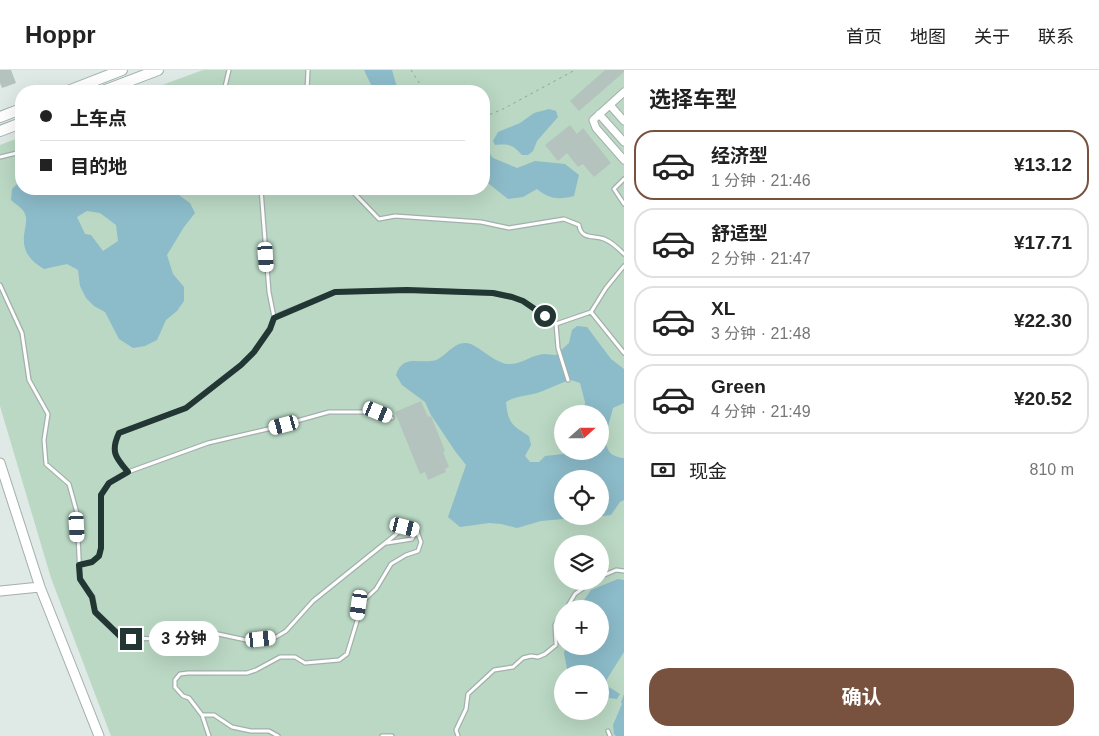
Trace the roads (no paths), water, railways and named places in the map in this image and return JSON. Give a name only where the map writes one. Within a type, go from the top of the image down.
[{"type":"main road","points":[[83,85],[122,70]]},
{"type":"main road","points":[[119,85],[158,70]]},
{"type":"main road","points":[[0,117],[15,111]]},
{"type":"main road","points":[[0,131],[15,125]]},
{"type":"street","points":[[623,95],[593,120],[596,128],[624,160]]},
{"type":"street","points":[[610,105],[624,121]]},
{"type":"street","points":[[600,114],[624,142]]},
{"type":"street","points":[[0,463],[40,587],[99,736]]},
{"type":"street","points":[[0,591],[40,587]]},
{"type":"lane","points":[[225,85],[229,70]]},
{"type":"lane","points":[[307,85],[308,70]]},
{"type":"lane","points":[[0,157],[15,153]]},
{"type":"lane","points":[[624,180],[614,189],[624,204]]},
{"type":"lane","points":[[128,472],[117,459],[114,444],[119,433],[186,408],[241,365],[254,352],[270,329],[274,318],[269,292],[261,195]]},
{"type":"lane","points":[[356,195],[379,219],[395,216],[481,222],[509,228],[564,219],[579,225],[584,236],[604,239],[624,254]]},
{"type":"lane","points":[[556,324],[591,312],[606,288],[624,266]]},
{"type":"lane","points":[[0,285],[22,332],[29,380],[48,414],[44,440],[46,464],[69,484],[77,513],[80,579],[92,597],[95,612],[122,638],[164,639],[209,632],[233,639],[246,640],[276,637],[286,631],[312,601],[405,527],[417,530]]},
{"type":"lane","points":[[274,318],[335,292],[407,290],[493,293],[512,297],[523,301],[556,324]]},
{"type":"lane","points":[[591,312],[624,353]]},
{"type":"lane","points":[[556,324],[558,348],[568,380]]},
{"type":"lane","points":[[79,565],[92,562],[99,556],[101,548],[101,495],[109,483],[128,472],[208,442],[268,429],[330,412],[378,412],[392,418]]},
{"type":"lane","points":[[387,543],[412,539],[417,530]]},
{"type":"lane","points":[[208,736],[202,715],[189,698],[183,696],[175,687],[175,680],[180,674],[188,672],[247,673],[280,657],[295,657],[305,663],[339,660],[347,654],[357,621],[359,605],[376,589],[391,564],[406,555],[418,551],[421,542],[417,530]]},
{"type":"lane","points":[[609,573],[616,570],[624,571]]},
{"type":"lane","points":[[571,600],[581,590]]},
{"type":"lane","points":[[458,736],[456,730],[466,709],[468,694],[494,670],[513,667],[523,658],[538,657],[554,647]]},
{"type":"lane","points":[[202,715],[214,715],[232,727],[251,731],[268,731],[278,736]]},
{"type":"lane","points":[[608,730],[610,736]]},
{"type":"lane","points":[[382,736],[392,736]]},
{"type":"water","points":[[364,70],[392,70],[397,85],[371,85]]},
{"type":"water","points":[[549,109],[556,111],[558,117],[537,141],[533,151],[528,155],[522,155],[510,146],[495,145],[493,141],[498,132],[520,123],[534,113]]},
{"type":"water","points":[[490,154],[493,158],[517,168],[535,161],[565,164],[579,175],[574,196],[554,198],[537,189],[523,197],[508,199],[490,185]]},
{"type":"water","points":[[15,186],[15,195],[179,195],[190,203],[195,213],[167,255],[173,274],[184,287],[184,301],[177,311],[166,320],[157,340],[145,346],[133,348],[119,339],[105,312],[94,306],[86,298],[80,286],[78,270],[67,264],[44,269],[33,261],[29,257],[24,242],[26,216],[23,210],[11,200],[12,189]],"holes":[[[87,211],[100,213],[116,225],[118,241],[103,251],[91,235],[85,234],[77,217]]]},
{"type":"water","points":[[577,326],[587,327],[611,359],[624,369],[624,403],[613,408],[609,423],[609,405],[585,405],[580,383],[571,380],[537,393],[509,400],[506,402],[508,415],[512,423],[529,436],[531,445],[525,456],[530,462],[539,462],[545,456],[554,455],[554,460],[609,460],[609,452],[624,458],[624,500],[609,515],[609,470],[554,470],[554,520],[541,521],[517,528],[489,523],[460,527],[448,517],[466,465],[431,415],[425,402],[402,385],[396,375],[399,368],[408,362],[436,360],[462,343],[475,346],[502,363],[512,364],[539,355],[556,355],[569,343],[572,330]]},
{"type":"water","points":[[618,579],[624,580],[624,652],[609,676],[609,665],[566,665],[564,655],[609,655],[609,600],[584,600],[591,590],[609,590],[609,583]]},
{"type":"water","points":[[609,687],[620,694],[617,699],[609,698]]},
{"type":"water","points":[[624,694],[624,736],[616,736],[613,725]]}]
